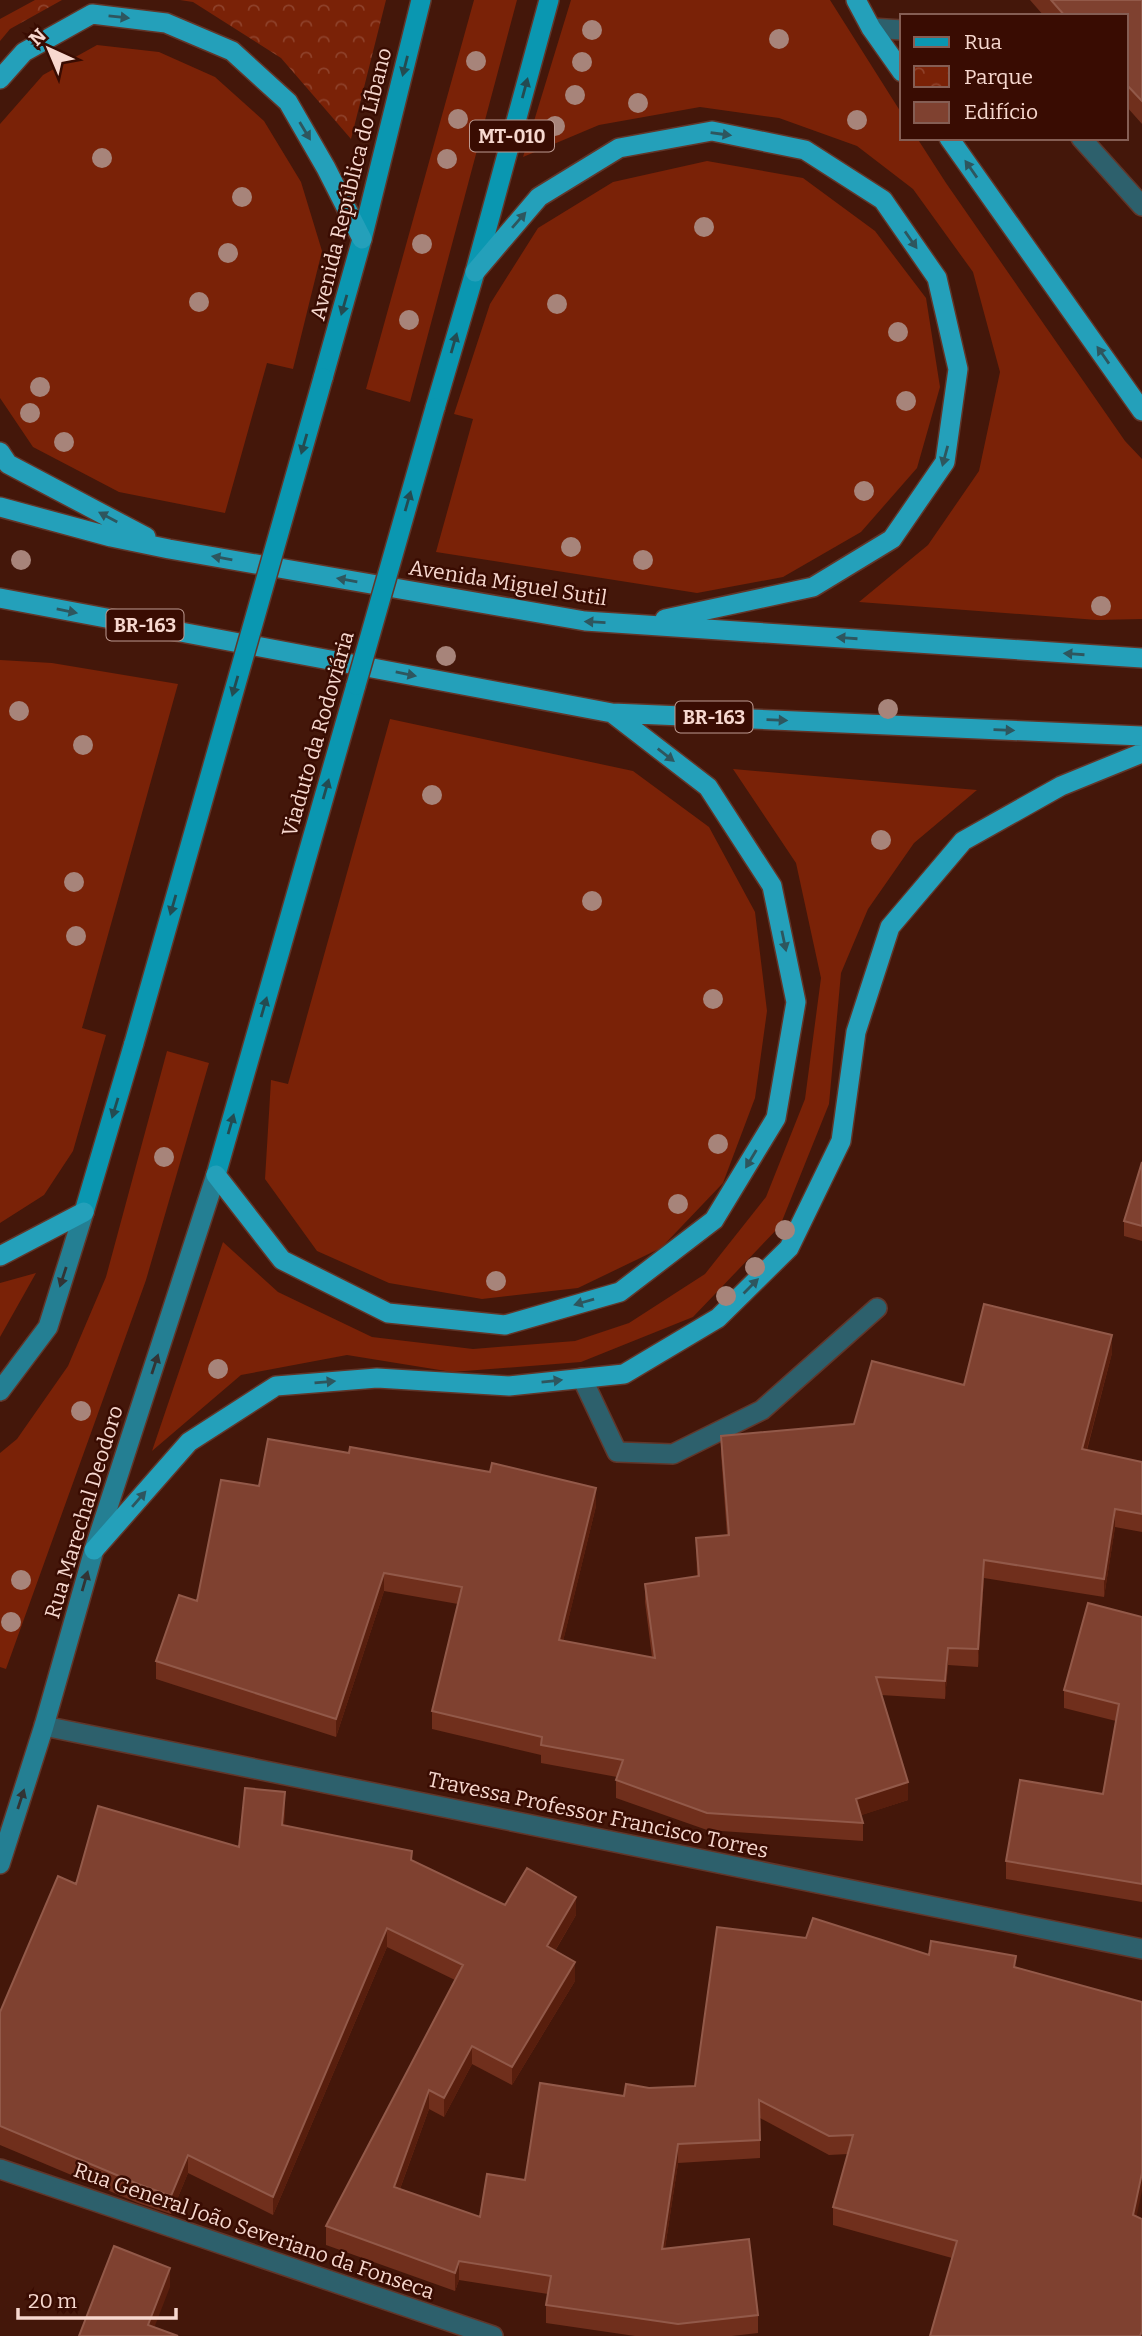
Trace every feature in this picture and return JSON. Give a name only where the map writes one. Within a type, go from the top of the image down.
[{"type":"highway","points":[[856,0],[871,28],[900,69]]},
{"type":"highway","points":[[0,79],[24,52],[92,14],[166,23],[232,51],[288,102],[326,167],[362,239]]},
{"type":"highway","points":[[475,272],[539,197],[619,148],[712,131],[805,150],[861,186],[883,201],[937,278],[958,369],[945,462],[892,539],[813,587],[641,624]]},
{"type":"highway","points":[[950,140],[1142,411]]},
{"type":"highway","points":[[0,452],[8,464],[169,549]]},
{"type":"highway","name":"Avenida Miguel Sutil","points":[[0,507],[111,537],[169,549],[584,621],[1142,658]]},
{"type":"highway","name":"BR-163","points":[[1,599],[612,713],[1142,736]]},
{"type":"highway","points":[[216,1175],[282,1260],[388,1313],[505,1325],[620,1292],[714,1220],[776,1118],[796,1002],[772,886],[708,787],[612,713]]},
{"type":"highway","points":[[94,1550],[189,1442],[276,1387],[377,1378],[509,1386],[624,1374],[719,1318],[789,1248],[841,1141],[856,1032],[890,927],[963,841],[1061,786],[1142,753]]},
{"type":"highway","points":[[0,1256],[84,1212]]},
{"type":"main road","name":"Avenida República do Líbano","points":[[84,1212],[362,239],[421,0]]},
{"type":"main road","name":"MT-010","points":[[475,272],[549,0]]},
{"type":"main road","name":"Viaduto da Rodoviária","points":[[216,1175],[475,272]]},
{"type":"main road","name":"Rua Marechal Deodoro","points":[[0,1864],[44,1726],[94,1550],[216,1175]]},
{"type":"main road","points":[[0,1391],[48,1327],[84,1212]]},
{"type":"street","points":[[871,28],[900,30]]},
{"type":"street","points":[[1083,140],[1142,206]]},
{"type":"street","points":[[582,1378],[617,1452],[673,1454],[762,1410],[877,1308]]},
{"type":"street","name":"Travessa Professor Francisco Torres","points":[[44,1726],[1142,1949]]},
{"type":"street","name":"Rua General João Severiano da Fonseca","points":[[0,2169],[493,2336]]},
{"type":"green space","points":[[35,0],[62,0],[10,29],[0,41],[0,19]]},
{"type":"green space","points":[[180,0],[386,0],[351,139],[281,58],[193,2]]},
{"type":"green space","points":[[474,0],[517,0],[410,402],[366,389]]},
{"type":"green space","points":[[571,0],[830,0],[900,111],[900,140],[918,140],[1125,441],[1142,459],[1142,619],[1097,620],[859,602],[928,545],[979,471],[1000,372],[973,272],[913,189],[857,146],[779,118],[700,107],[599,125],[523,157]]},
{"type":"green space","points":[[97,45],[159,52],[215,77],[264,121],[301,182],[322,251],[293,369],[267,363],[225,513],[119,492],[33,447],[0,398],[0,124],[43,75]]},
{"type":"green space","points":[[707,161],[803,178],[875,231],[926,298],[940,387],[917,468],[861,532],[783,577],[697,593],[436,552],[473,419],[454,414],[490,304],[538,228],[613,182]]},
{"type":"green space","points":[[0,660],[52,663],[178,684],[82,1028],[106,1035],[73,1151],[44,1195],[0,1223]]},
{"type":"green space","points":[[390,719],[633,771],[709,827],[755,912],[767,1011],[755,1098],[723,1183],[661,1248],[578,1288],[482,1299],[389,1283],[317,1251],[265,1179],[271,1080],[288,1084]]},
{"type":"green space","points":[[733,769],[977,790],[914,843],[868,909],[841,973],[829,1104],[780,1226],[693,1317],[581,1362],[452,1372],[347,1355],[241,1375],[152,1451],[223,1242],[278,1292],[372,1337],[473,1349],[575,1341],[629,1323],[705,1274],[766,1197],[805,1099],[821,978],[796,863]]},
{"type":"green space","points":[[167,1051],[209,1063],[146,1280],[6,1669],[0,1667],[0,1453],[17,1439],[68,1366],[106,1277]]},
{"type":"green space","points":[[36,1273],[0,1337],[0,1283]]},
{"type":"building","points":[[1051,0],[1142,0],[1142,101],[1128,86],[1128,14],[1063,14]]},
{"type":"building","points":[[1142,1162],[1142,1226],[1124,1221]]},
{"type":"building","points":[[984,1304],[1112,1335],[1082,1449],[1142,1462],[1142,1514],[1115,1509],[1104,1579],[984,1560],[978,1649],[948,1648],[945,1681],[876,1677],[908,1782],[856,1799],[863,1823],[707,1813],[616,1780],[623,1760],[541,1745],[542,1737],[432,1711],[462,1587],[384,1573],[336,1719],[156,1661],[179,1595],[197,1601],[221,1480],[259,1486],[268,1439],[349,1453],[350,1447],[490,1472],[492,1463],[596,1488],[559,1640],[655,1658],[645,1584],[699,1576],[696,1538],[729,1535],[721,1436],[854,1424],[872,1361],[964,1385]]},
{"type":"building","points":[[1088,1603],[1142,1617],[1142,1884],[1006,1861],[1020,1780],[1103,1794],[1119,1704],[1064,1690]]},
{"type":"building","points":[[245,1788],[285,1792],[282,1825],[412,1851],[411,1860],[505,1905],[527,1868],[576,1897],[547,1946],[575,1962],[512,2067],[472,2046],[444,2098],[429,2090],[394,2187],[480,2217],[487,2174],[525,2180],[540,2083],[624,2096],[626,2084],[649,2088],[695,2086],[717,1927],[806,1938],[813,1918],[929,1955],[931,1941],[1016,1956],[1014,1967],[1142,2002],[1142,2173],[1133,2215],[1142,2219],[1140,2336],[930,2336],[957,2241],[833,2207],[853,2135],[829,2136],[759,2100],[760,2140],[678,2144],[662,2249],[749,2239],[758,2315],[678,2324],[546,2305],[551,2276],[459,2261],[455,2273],[326,2226],[463,1965],[387,1928],[273,2197],[188,2155],[171,2196],[0,2126],[0,2012],[58,1876],[76,1884],[98,1806],[239,1847]]},
{"type":"building","points":[[114,2246],[170,2268],[148,2325],[178,2336],[79,2336]]}]
